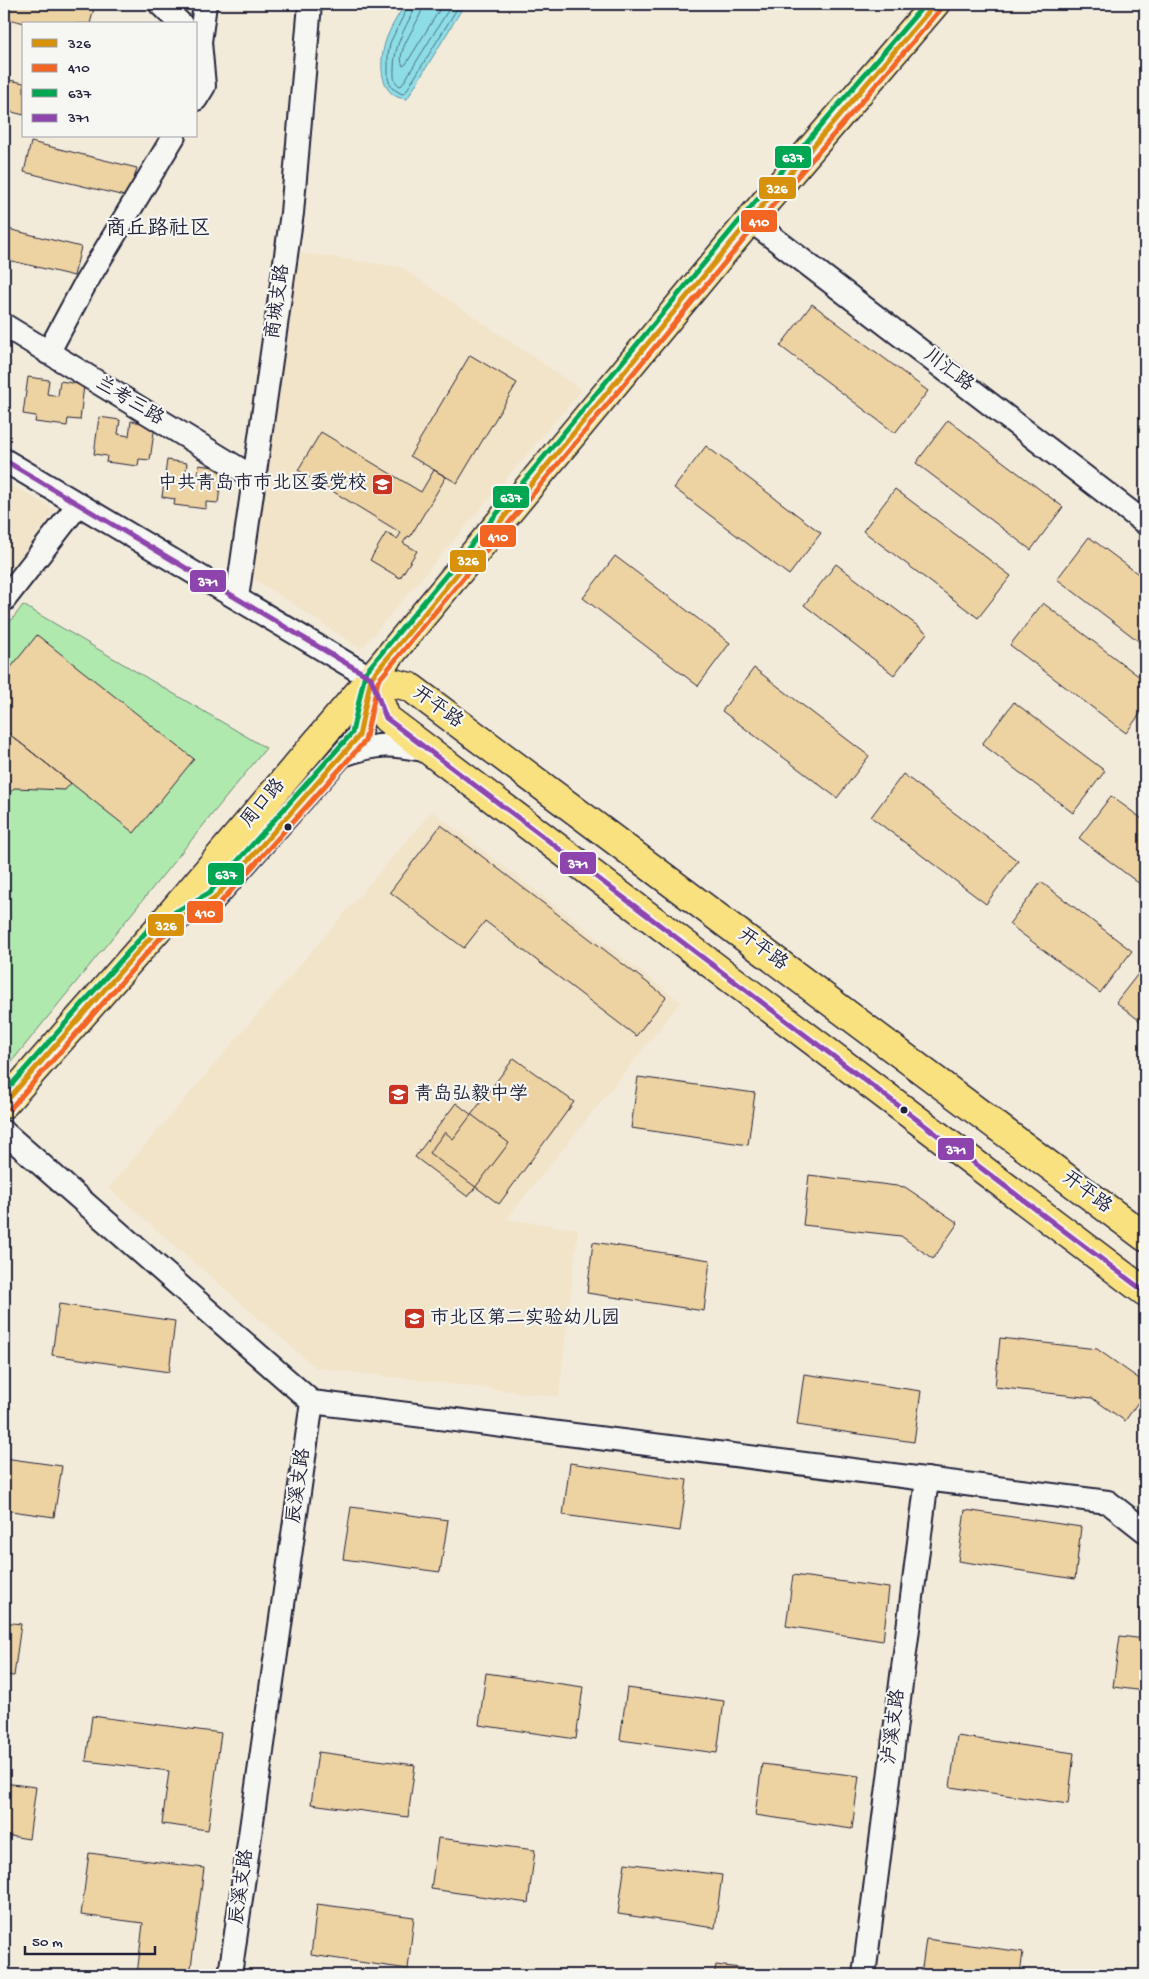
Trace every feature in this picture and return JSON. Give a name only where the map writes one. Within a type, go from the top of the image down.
[{"type":"main road","name":"周口路","points":[[4,1104],[157,930],[371,678],[750,220],[935,4]]},
{"type":"main road","name":"开平路","points":[[371,678],[386,718],[1145,1292]]},
{"type":"main road","name":"开平路","points":[[371,678],[410,687],[1145,1237]]},
{"type":"street","points":[[160,4],[179,22]]},
{"type":"street","points":[[198,96],[204,86],[198,40],[205,4]]},
{"type":"street","name":"商城支路","points":[[237,598],[292,213],[310,4]]},
{"type":"street","points":[[48,353],[85,284],[173,138]]},
{"type":"street","name":"川汇路","points":[[750,220],[1145,523]]},
{"type":"street","name":"兰考三路","points":[[4,325],[254,478]]},
{"type":"street","name":"开平路","points":[[4,460],[371,678]]},
{"type":"street","points":[[4,600],[78,505]]},
{"type":"street","name":"周口路","points":[[157,930],[214,899],[359,736],[371,678]]},
{"type":"street","points":[[342,755],[369,746],[393,744],[429,751]]},
{"type":"street","points":[[4,1132],[312,1402],[1108,1502],[1145,1531]]},
{"type":"street","name":"辰溪支路","points":[[230,1975],[312,1402]]},
{"type":"street","name":"泸溪支路","points":[[864,1975],[927,1480]]},
{"type":"shaded area","name":"中共青岛市市北区委党校","points":[[295,252],[401,267],[582,390],[361,649],[253,578]]},
{"type":"shaded area","points":[[4,480],[55,510],[4,580]]},
{"type":"shaded area","name":"青岛弘毅中学","points":[[432,811],[681,1002],[507,1219],[578,1229],[559,1397],[316,1368],[108,1188]]},
{"type":"green space","points":[[23,605],[266,748],[4,1071],[4,630]]},
{"type":"water","points":[[405,4],[465,4],[407,99],[391,93],[383,78],[382,69],[383,51],[387,38]]},
{"type":"building","points":[[4,4],[77,4],[94,8],[90,22],[22,22],[4,18]]},
{"type":"building","points":[[4,79],[22,83],[22,114],[4,110]]},
{"type":"building","points":[[31,142],[137,168],[129,197],[24,172]]},
{"type":"building","points":[[4,228],[81,247],[74,276],[4,259]]},
{"type":"building","points":[[812,304],[928,391],[895,433],[780,346]]},
{"type":"building","points":[[470,355],[517,383],[457,483],[410,456]]},
{"type":"building","points":[[28,377],[49,380],[47,394],[58,396],[60,381],[84,385],[80,420],[68,419],[67,426],[35,422],[36,416],[23,414]]},
{"type":"building","points":[[99,417],[120,420],[118,434],[129,436],[131,421],[155,425],[150,460],[139,459],[138,466],[106,462],[107,456],[94,454]]},
{"type":"building","points":[[948,420],[1063,507],[1031,550],[916,463]]},
{"type":"building","points":[[321,432],[421,492],[434,470],[446,477],[410,537],[408,536],[403,543],[417,551],[400,578],[370,560],[386,533],[397,539],[401,533],[298,470]]},
{"type":"building","points":[[706,446],[821,533],[789,575],[674,488]]},
{"type":"building","points":[[167,460],[187,463],[185,477],[197,479],[199,465],[223,468],[218,503],[206,502],[206,509],[174,505],[175,499],[162,497]]},
{"type":"building","points":[[895,489],[1011,576],[978,618],[863,531]]},
{"type":"building","points":[[1089,537],[1145,579],[1145,646],[1057,579]]},
{"type":"building","points":[[615,556],[730,643],[698,686],[583,598]]},
{"type":"building","points":[[836,564],[927,633],[894,675],[804,605]]},
{"type":"building","points":[[1043,603],[1145,681],[1145,707],[1126,733],[1010,645]]},
{"type":"building","points":[[37,635],[194,759],[134,833],[4,730],[4,676]]},
{"type":"building","points":[[754,668],[869,756],[837,798],[722,711]]},
{"type":"building","points":[[1014,702],[1105,771],[1073,813],[982,744]]},
{"type":"building","points":[[4,730],[71,783],[65,790],[14,788],[4,800]]},
{"type":"building","points":[[903,774],[1018,861],[986,904],[871,817]]},
{"type":"building","points":[[1111,796],[1145,821],[1145,888],[1079,838]]},
{"type":"building","points":[[441,825],[666,997],[636,1036],[485,921],[464,948],[390,892]]},
{"type":"building","points":[[1041,882],[1132,951],[1100,993],[1009,924]]},
{"type":"building","points":[[1145,965],[1145,1025],[1116,1002]]},
{"type":"building","points":[[514,1058],[574,1102],[499,1204],[429,1153],[445,1132],[453,1139]]},
{"type":"building","points":[[638,1077],[755,1093],[748,1145],[631,1128]]},
{"type":"building","points":[[456,1103],[509,1143],[468,1197],[415,1157]]},
{"type":"building","points":[[809,1175],[905,1187],[958,1223],[933,1259],[901,1236],[803,1225]]},
{"type":"building","points":[[593,1242],[710,1260],[704,1311],[587,1293]]},
{"type":"building","points":[[59,1304],[175,1321],[169,1372],[52,1355]]},
{"type":"building","points":[[1000,1338],[1097,1349],[1145,1383],[1145,1392],[1125,1421],[1092,1398],[995,1387]]},
{"type":"building","points":[[804,1374],[921,1391],[914,1442],[797,1425]]},
{"type":"building","points":[[4,1458],[62,1466],[54,1517],[4,1510]]},
{"type":"building","points":[[570,1463],[687,1480],[680,1531],[563,1515]]},
{"type":"building","points":[[351,1507],[448,1520],[440,1572],[343,1559]]},
{"type":"building","points":[[965,1510],[1081,1527],[1075,1579],[958,1561]]},
{"type":"building","points":[[793,1575],[889,1588],[883,1641],[786,1626]]},
{"type":"building","points":[[4,1622],[21,1624],[14,1676],[4,1675]]},
{"type":"building","points":[[1120,1636],[1145,1639],[1145,1691],[1113,1687]]},
{"type":"building","points":[[486,1673],[583,1687],[576,1739],[479,1725]]},
{"type":"building","points":[[627,1688],[724,1701],[717,1753],[620,1740]]},
{"type":"building","points":[[92,1716],[221,1733],[208,1830],[162,1824],[169,1771],[86,1761]]},
{"type":"building","points":[[957,1736],[1074,1753],[1068,1804],[950,1787]]},
{"type":"building","points":[[318,1752],[415,1765],[408,1817],[311,1804]]},
{"type":"building","points":[[762,1764],[859,1776],[852,1829],[755,1815]]},
{"type":"building","points":[[4,1783],[36,1787],[29,1839],[4,1835]]},
{"type":"building","points":[[438,1838],[535,1850],[528,1903],[431,1889]]},
{"type":"building","points":[[89,1853],[204,1868],[190,1975],[137,1975],[143,1923],[81,1915]]},
{"type":"building","points":[[625,1863],[722,1875],[715,1928],[618,1914]]},
{"type":"building","points":[[317,1904],[414,1917],[408,1969],[311,1955]]},
{"type":"building","points":[[926,1939],[1023,1952],[1020,1975],[921,1975]]},
{"type":"building","points":[[716,1965],[796,1975],[714,1975]]},
{"type":"transit line","name":"637","points":[[4,1093],[152,925],[209,893],[352,733],[365,673],[744,215],[925,4]]},
{"type":"transit line","name":"326","points":[[4,1104],[157,930],[214,899],[359,736],[371,678],[750,220],[935,4]]},
{"type":"transit line","name":"410","points":[[10,1109],[162,936],[219,904],[365,741],[378,681],[756,225],[941,9]]},
{"type":"transit line","name":"371","points":[[4,460],[371,678],[386,718],[1145,1292]]},
{"type":"place","name":"中共青岛市市北区委党校","points":[[383,484]]},
{"type":"place","name":"青岛弘毅中学","points":[[398,1095]]},
{"type":"place","name":"市北区第二实验幼儿园","points":[[414,1319]]},
{"type":"district","name":"商丘路社区","points":[[158,230]]}]
